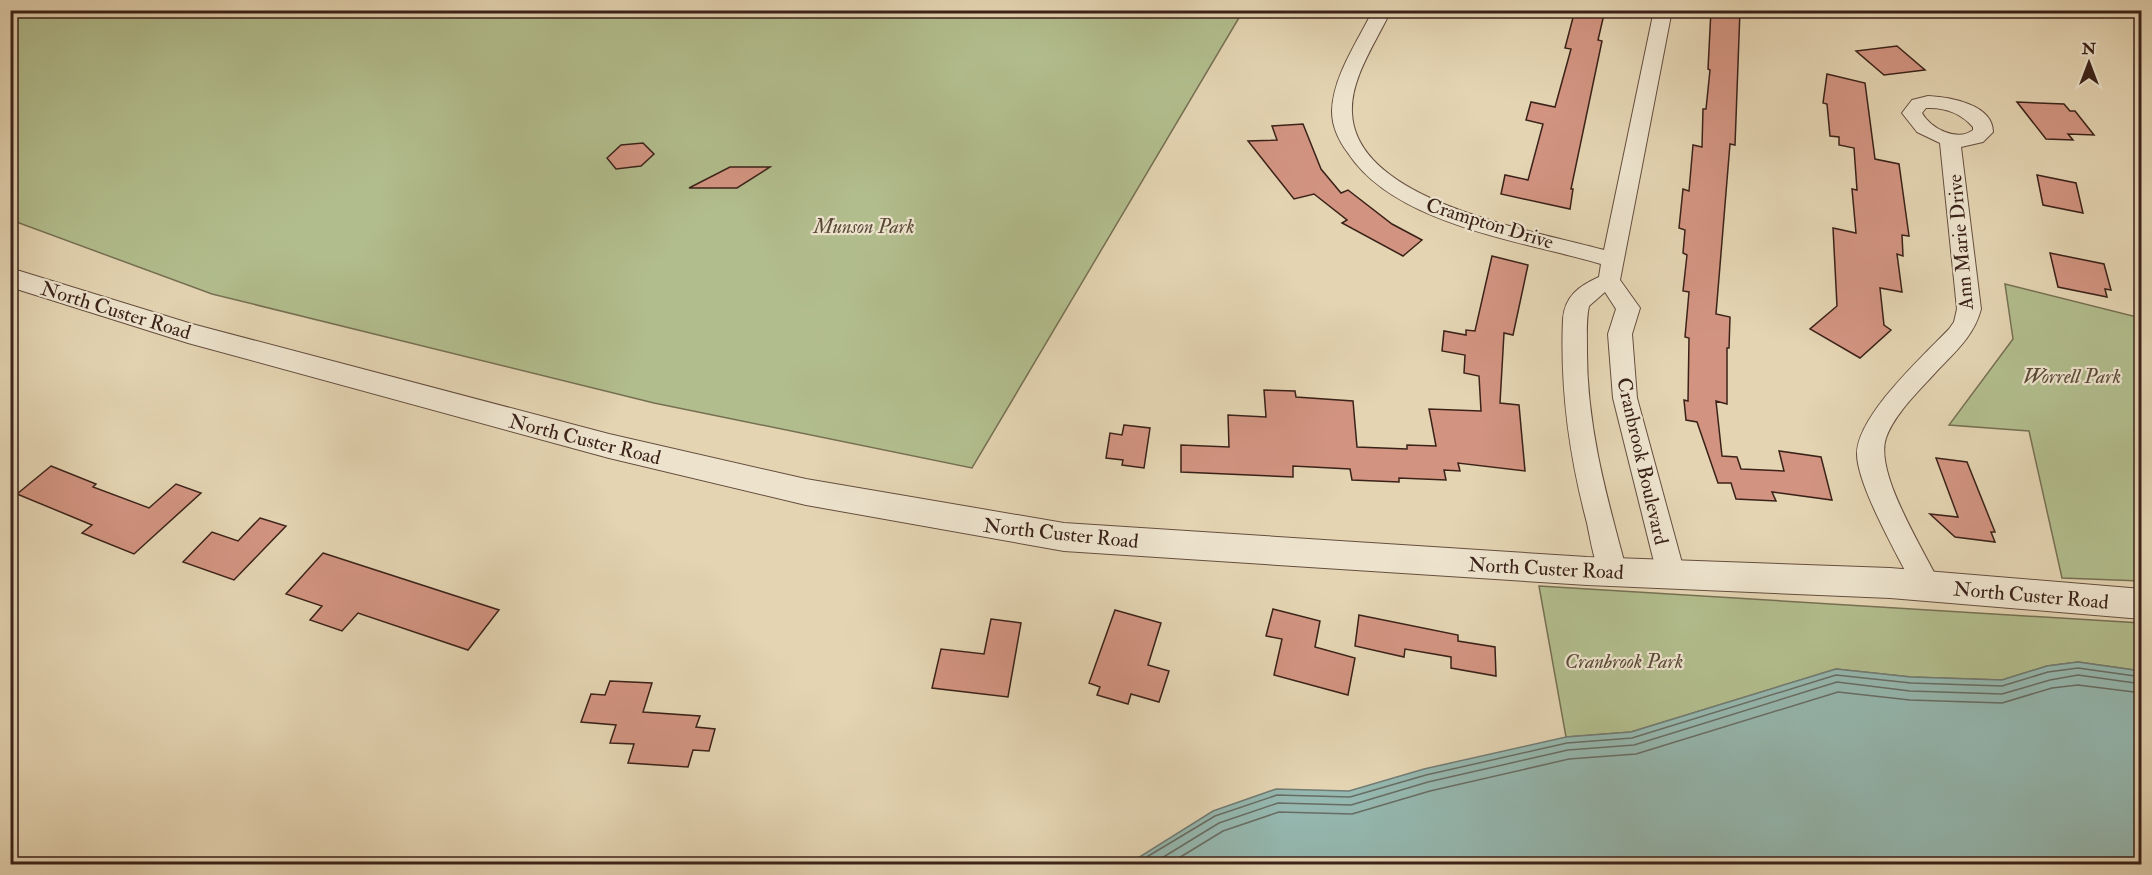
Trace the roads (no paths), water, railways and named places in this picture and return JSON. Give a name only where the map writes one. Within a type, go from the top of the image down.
[{"type":"street","name":"Crampton Drive","points":[[1382,10],[1344,93],[1342,112],[1344,131],[1357,152],[1389,183],[1425,205],[1611,271]]},
{"type":"street","points":[[1612,572],[1589,487],[1578,431],[1573,368],[1577,306],[1585,294],[1611,271],[1663,10]]},
{"type":"street","name":"Ann Marie Drive","points":[[1927,586],[1878,486],[1872,469],[1870,451],[1874,434],[1884,418],[1957,335],[1965,324],[1969,309],[1950,139]]},
{"type":"street","name":"Cranbrook Boulevard","points":[[1611,271],[1628,308],[1620,334],[1624,398],[1671,574]]},
{"type":"street","name":"North Custer Road","points":[[10,277],[188,333],[598,443],[806,492],[904,511],[1064,537],[1612,572],[1927,586],[2036,597],[2142,604]]},
{"type":"water","points":[[2078,662],[2141,671],[2141,864],[1111,864],[1138,858],[1213,811],[1276,789],[1349,791],[1424,769],[1566,737],[1631,732],[1836,669],[1911,677],[2002,680],[2047,666]]},
{"type":"park label","name":"Munson Park","points":[[864,226]]},
{"type":"park label","name":"Worrell Park","points":[[2072,376]]},
{"type":"park label","name":"Cranbrook Park","points":[[1624,661]]}]
